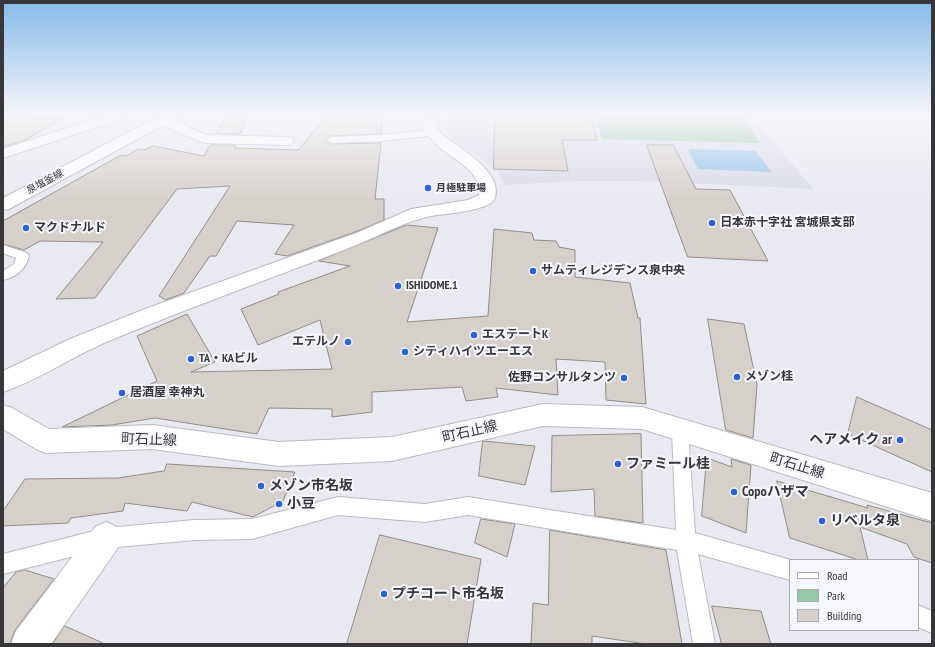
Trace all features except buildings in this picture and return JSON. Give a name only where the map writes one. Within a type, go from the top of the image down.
[{"type":"street","points":[[3,154],[32,144]]},
{"type":"street","points":[[3,194],[104,144]]},
{"type":"street","name":"泉塩釜線","points":[[3,205],[111,144]]},
{"type":"street","points":[[3,382],[84,342],[153,314],[365,236],[417,213],[472,205],[487,198],[488,184],[477,168],[444,144]]},
{"type":"street","name":"町石止線","points":[[3,416],[46,441],[152,437],[279,454],[392,449],[543,416],[642,418],[932,507]]},
{"type":"street","points":[[29,644],[106,538]]},
{"type":"lane","points":[[3,249],[23,256],[22,263],[14,271],[3,276]]},
{"type":"lane","points":[[680,430],[686,542],[704,644]]},
{"type":"lane","points":[[3,564],[106,538],[195,530],[252,529],[338,506],[425,513],[468,506],[701,544],[789,570]]},
{"type":"lane","points":[[919,616],[932,622]]},
{"type":"shaded area","points":[[460,144],[776,144],[813,189],[640,181],[573,181],[504,185],[497,170]]},
{"type":"water","points":[[688,149],[756,151],[771,172],[698,169]]},
{"type":"place","name":"月極駐車場","points":[[428,188]]},
{"type":"place","name":"日本赤十字社 宮城県支部","points":[[712,223]]},
{"type":"place","name":"マクドナルド","points":[[26,228]]},
{"type":"place","name":"サムティレジデンス泉中央","points":[[533,271]]},
{"type":"place","name":"ISHIDOME.1","points":[[398,286]]},
{"type":"place","name":"エステートK","points":[[474,335]]},
{"type":"place","name":"エテルノ","points":[[348,342]]},
{"type":"place","name":"シティハイツエーエス","points":[[405,352]]},
{"type":"place","name":"TA・KAビル","points":[[191,359]]},
{"type":"place","name":"メゾン桂","points":[[737,377]]},
{"type":"place","name":"佐野コンサルタンツ","points":[[624,378]]},
{"type":"place","name":"居酒屋 幸神丸","points":[[122,393]]},
{"type":"place","name":"ヘアメイク ar","points":[[900,440]]},
{"type":"place","name":"ファミール桂","points":[[618,464]]},
{"type":"place","name":"メゾン市名坂","points":[[261,486]]},
{"type":"place","name":"Copoハザマ","points":[[734,492]]},
{"type":"place","name":"小豆","points":[[279,504]]},
{"type":"place","name":"リベルタ泉","points":[[822,521]]},
{"type":"place","name":"プチコート市名坂","points":[[384,594]]}]
